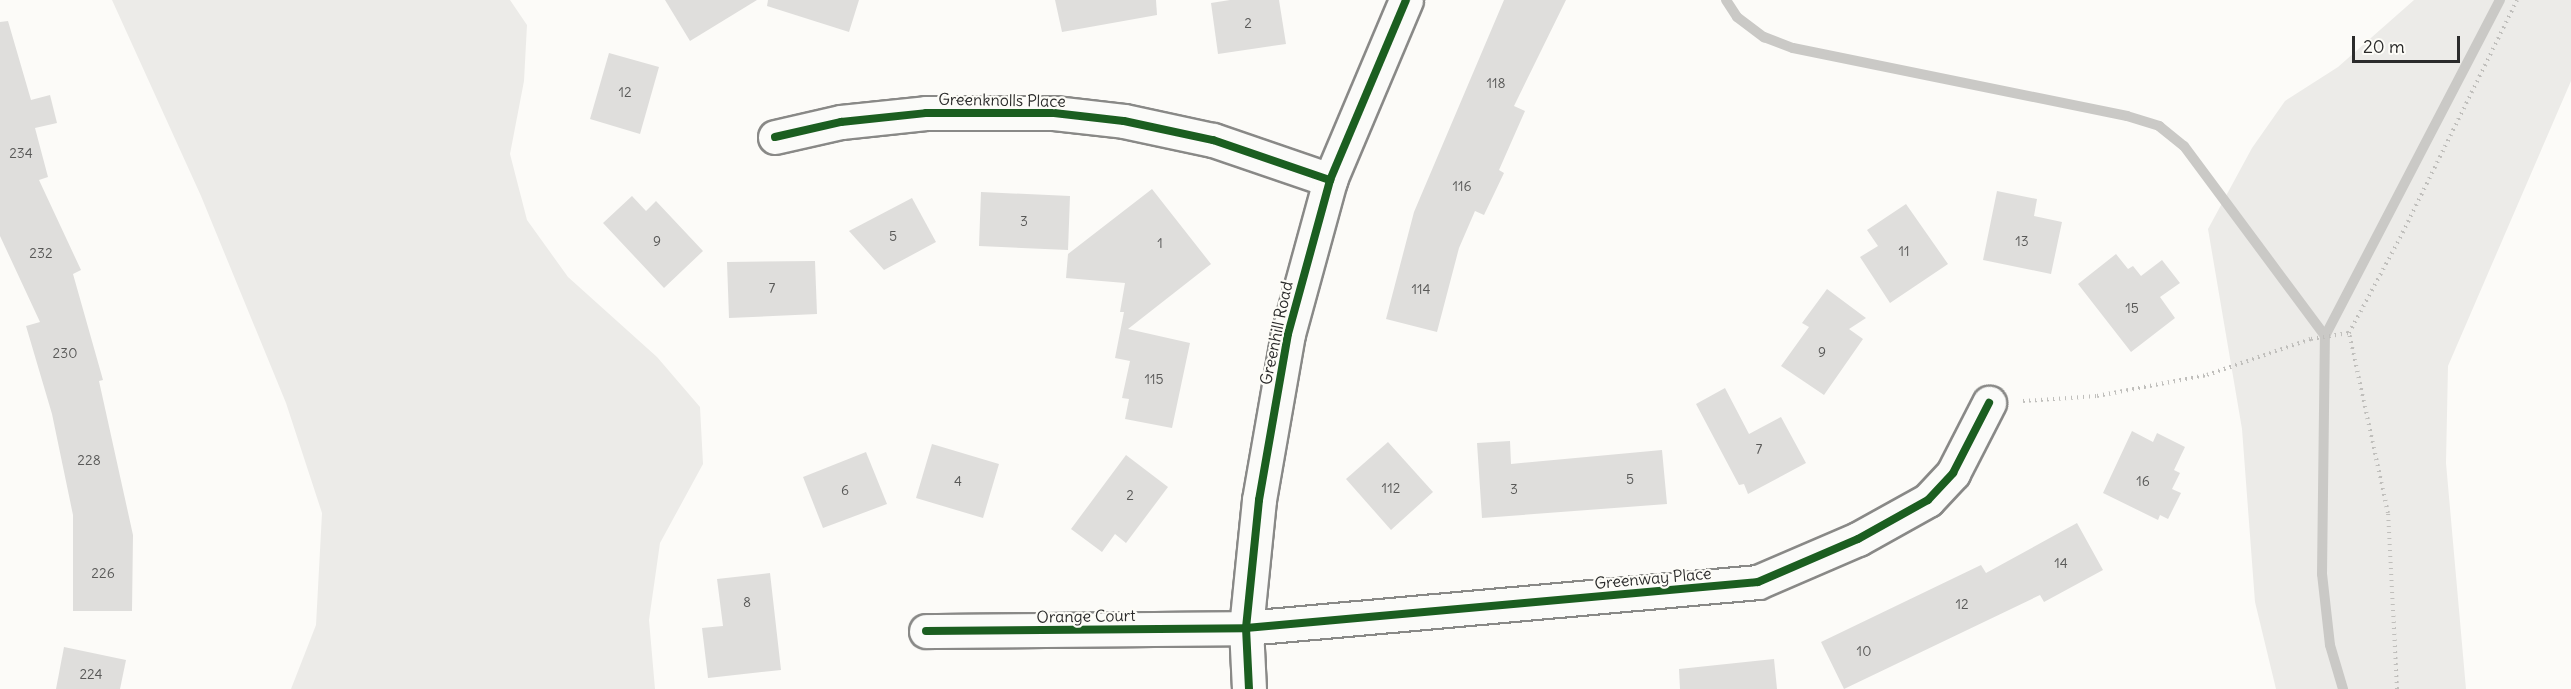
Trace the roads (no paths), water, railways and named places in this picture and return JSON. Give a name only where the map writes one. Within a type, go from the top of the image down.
[{"type":"street","name":"Greenhill Road","points":[[1249,689],[1246,628],[1259,500],[1277,393],[1302,276],[1330,180],[1406,0]]},
{"type":"street","name":"Greenknolls Place","points":[[775,137],[841,122],[916,114],[1054,113],[1124,121],[1213,140],[1330,180]]},
{"type":"street","name":"Greenway Place","points":[[1246,628],[1758,582],[1858,539],[1928,500],[1953,473],[1989,403]]},
{"type":"street","name":"Orange Court","points":[[926,631],[1246,628]]},
{"type":"waterway","points":[[1726,0],[1737,17],[1764,37],[1793,48],[2127,116],[2159,126],[2184,146],[2325,336]]},
{"type":"waterway","points":[[2343,689],[2330,645],[2322,574],[2325,336],[2500,0]]}]
